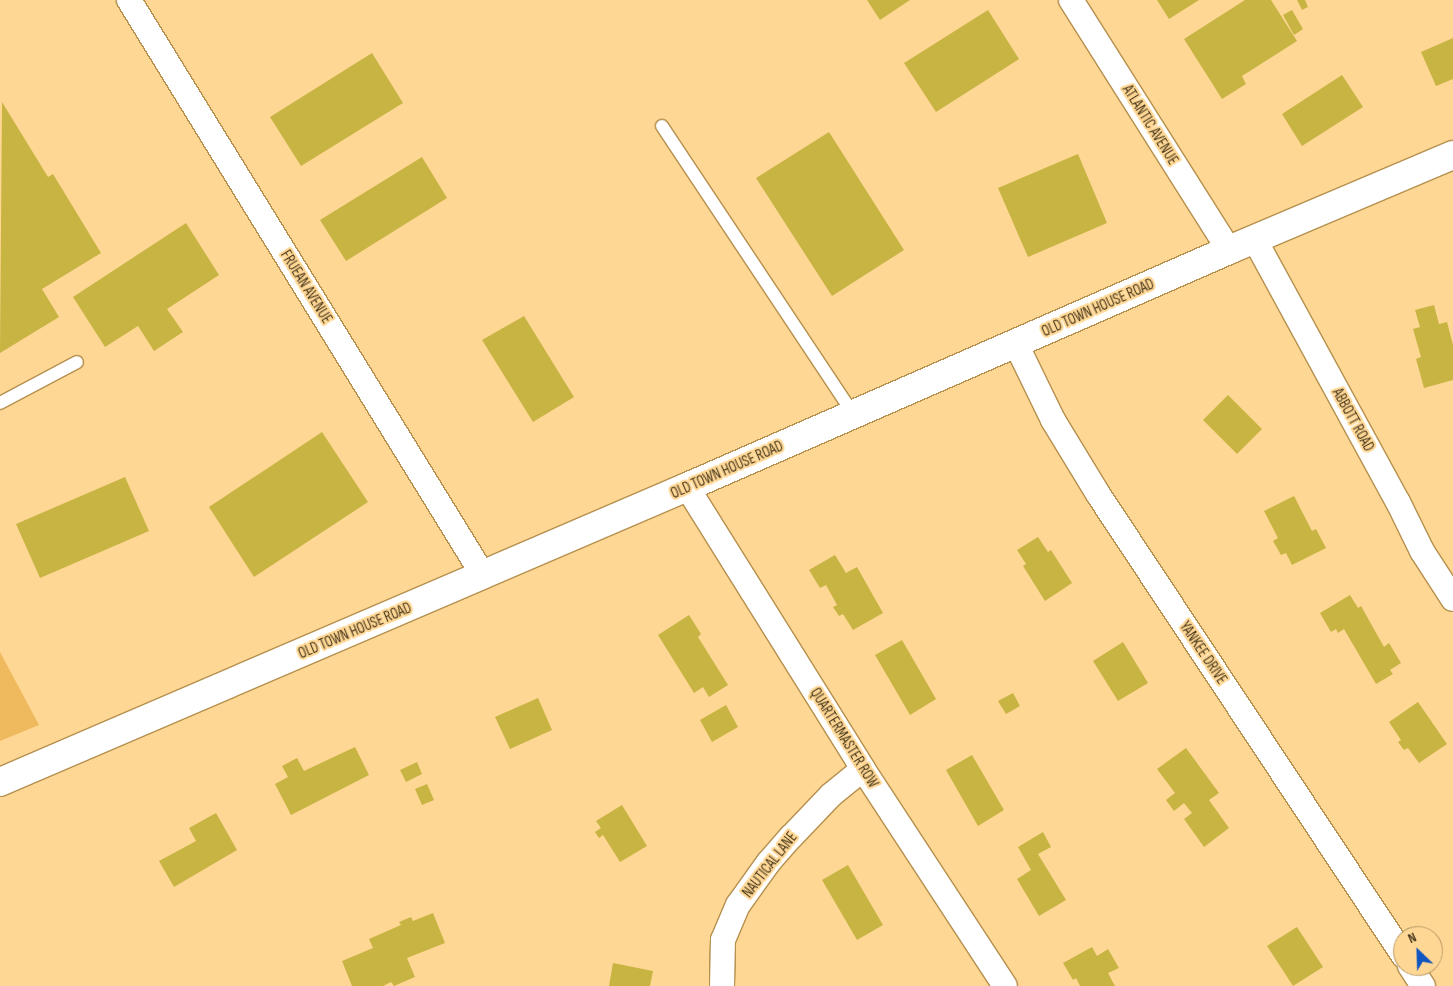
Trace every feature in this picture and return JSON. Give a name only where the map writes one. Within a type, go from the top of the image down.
[{"type":"main road","name":"OLD TOWN HOUSE ROAD","points":[[0,782],[687,488],[1229,250],[1451,161]]},
{"type":"street","name":"FRUEAN AVENUE","points":[[130,0],[483,575]]},
{"type":"street","name":"ATLANTIC AVENUE","points":[[1071,0],[1229,250]]},
{"type":"street","name":"ABBOTT ROAD","points":[[1255,240],[1398,502],[1422,552],[1453,599]]},
{"type":"street","name":"YANKEE DRIVE","points":[[1016,344],[1052,420],[1098,494],[1393,940]]},
{"type":"street","name":"QUARTERMASTER ROW","points":[[687,488],[862,769],[1005,986]]},
{"type":"street","name":"NAUTICAL LANE","points":[[722,986],[723,940],[738,905],[768,863],[791,837],[831,795],[862,769]]},
{"type":"lane","points":[[662,126],[854,415]]},
{"type":"lane","points":[[0,403],[77,362]]},
{"type":"shaded area","points":[[0,652],[39,725],[0,741]]},
{"type":"building","points":[[867,0],[910,0],[880,20]]},
{"type":"building","points":[[1157,0],[1199,0],[1169,19]]},
{"type":"building","points":[[1245,0],[1271,0],[1297,41],[1242,76],[1246,84],[1222,99],[1184,39]]},
{"type":"building","points":[[1297,0],[1305,0],[1308,7],[1302,10]]},
{"type":"building","points":[[988,10],[1019,59],[936,112],[904,63]]},
{"type":"building","points":[[1292,10],[1303,29],[1294,35],[1283,15]]},
{"type":"building","points":[[1453,38],[1453,79],[1436,86],[1421,52]]},
{"type":"building","points":[[372,53],[403,103],[301,166],[270,117]]},
{"type":"building","points":[[1342,75],[1363,107],[1302,146],[1282,114]]},
{"type":"building","points":[[2,102],[48,177],[53,174],[101,253],[42,289],[59,317],[0,353]]},
{"type":"building","points":[[829,132],[904,250],[832,296],[756,178]]},
{"type":"building","points":[[1078,154],[1107,223],[1028,257],[998,188]]},
{"type":"building","points":[[422,157],[447,198],[346,261],[320,220]]},
{"type":"building","points":[[186,223],[219,275],[167,309],[183,332],[154,351],[138,326],[105,347],[73,297]]},
{"type":"building","points":[[1434,305],[1439,324],[1447,322],[1453,345],[1453,380],[1424,388],[1416,359],[1421,357],[1413,329],[1420,327],[1415,310]]},
{"type":"building","points":[[524,316],[574,397],[533,422],[482,340]]},
{"type":"building","points":[[1228,395],[1262,429],[1237,454],[1203,420]]},
{"type":"building","points":[[322,432],[368,502],[254,577],[209,507]]},
{"type":"building","points":[[125,477],[149,531],[40,578],[16,524]]},
{"type":"building","points":[[1294,496],[1312,531],[1316,529],[1326,548],[1292,565],[1286,553],[1281,555],[1273,541],[1278,538],[1264,511]]},
{"type":"building","points":[[1038,537],[1048,552],[1051,550],[1072,583],[1045,601],[1023,566],[1026,564],[1017,550]]},
{"type":"building","points":[[835,555],[846,573],[857,567],[883,613],[853,630],[843,614],[839,616],[833,607],[837,605],[826,585],[820,588],[809,570]]},
{"type":"building","points":[[1350,595],[1358,608],[1361,606],[1384,647],[1389,643],[1401,663],[1390,670],[1393,674],[1376,684],[1344,629],[1338,633],[1336,629],[1331,632],[1320,613]]},
{"type":"building","points":[[689,615],[701,634],[698,637],[728,685],[709,697],[703,687],[694,693],[658,635]]},
{"type":"building","points":[[902,640],[936,699],[910,715],[875,655]]},
{"type":"building","points":[[1123,642],[1148,683],[1118,701],[1093,661]]},
{"type":"building","points":[[1013,693],[1020,706],[1006,714],[998,701]]},
{"type":"building","points":[[538,698],[552,730],[510,749],[495,717]]},
{"type":"building","points":[[1418,702],[1447,744],[1419,763],[1408,748],[1404,750],[1398,742],[1401,740],[1389,722]]},
{"type":"building","points":[[726,705],[738,727],[712,742],[700,720]]},
{"type":"building","points":[[355,747],[369,775],[291,815],[275,784],[288,777],[282,766],[297,758],[304,771]]},
{"type":"building","points":[[1186,748],[1219,793],[1209,800],[1229,828],[1204,847],[1184,819],[1192,813],[1184,803],[1174,811],[1166,800],[1175,793],[1157,769]]},
{"type":"building","points":[[972,755],[1004,810],[978,826],[946,770]]},
{"type":"building","points":[[417,762],[422,774],[406,782],[400,770]]},
{"type":"building","points":[[427,784],[434,800],[422,805],[415,789]]},
{"type":"building","points":[[622,805],[647,846],[620,862],[603,835],[599,838],[595,832],[601,828],[596,821]]},
{"type":"building","points":[[216,813],[237,850],[174,887],[159,861],[196,841],[189,828]]},
{"type":"building","points":[[1043,832],[1051,847],[1038,854],[1066,900],[1039,916],[1017,879],[1031,870],[1018,847]]},
{"type":"building","points":[[848,865],[883,925],[857,940],[822,880]]},
{"type":"building","points":[[433,913],[445,943],[407,958],[415,977],[394,986],[391,982],[383,986],[352,986],[342,961],[373,948],[369,939],[401,925],[399,922],[411,917],[413,921]]},
{"type":"building","points":[[1297,927],[1323,967],[1293,986],[1267,946]]},
{"type":"building","points":[[1092,947],[1097,956],[1108,949],[1119,968],[1108,973],[1115,986],[1080,986],[1076,978],[1073,980],[1063,963]]},
{"type":"building","points":[[613,963],[653,971],[650,986],[609,986]]}]
